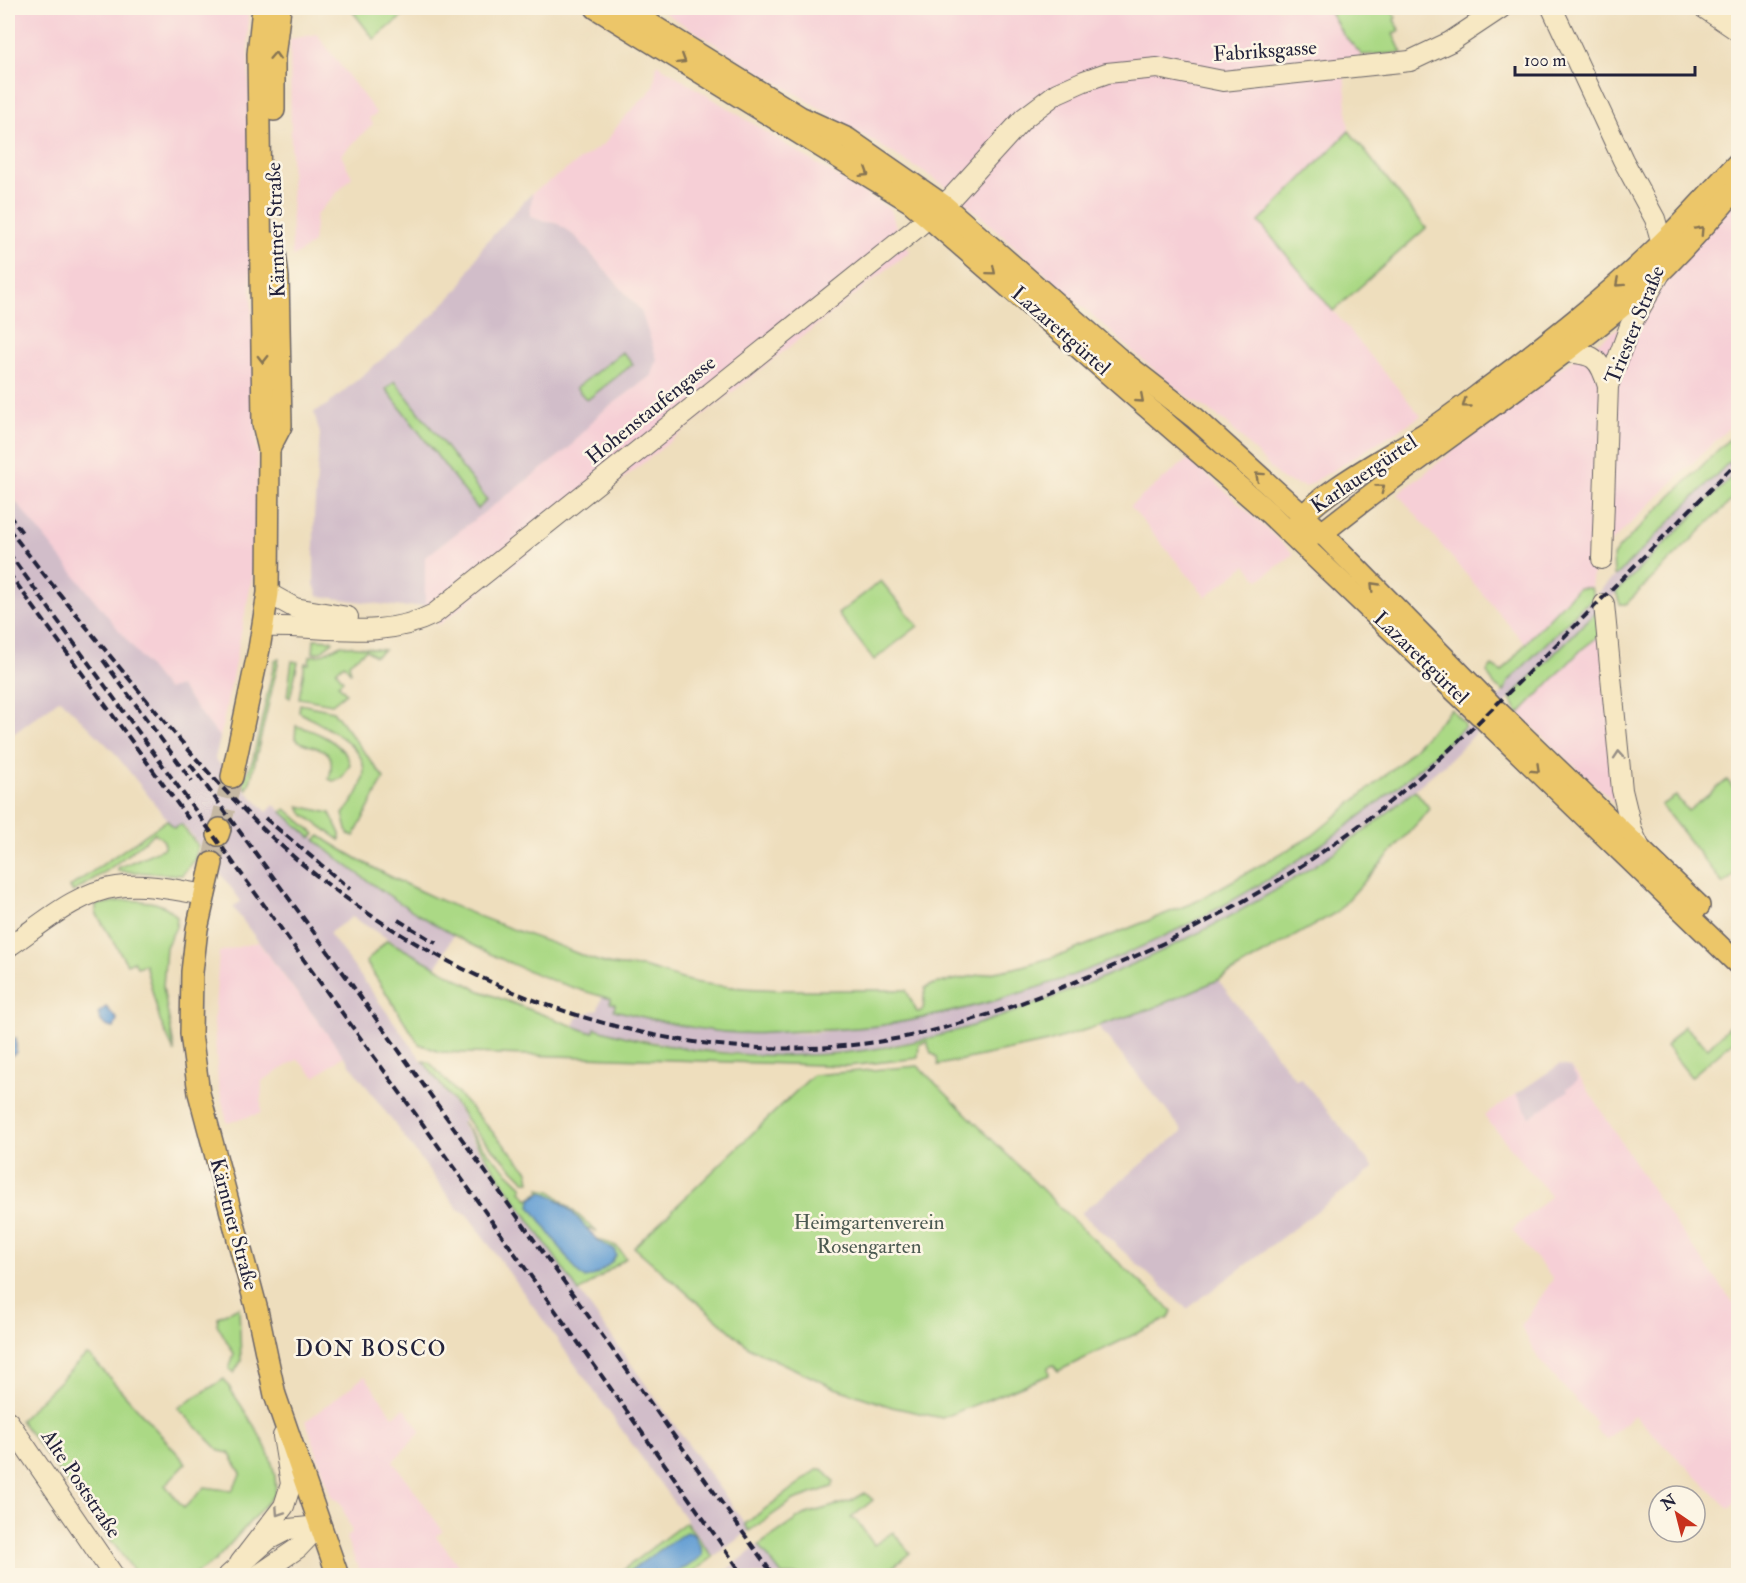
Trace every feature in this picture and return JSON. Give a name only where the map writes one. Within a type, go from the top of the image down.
[{"type":"main road","name":"Kärntner Straße","points":[[232,777],[264,627],[268,593],[269,449],[263,424],[258,54],[263,8]]},
{"type":"main road","name":"Kärntner Straße","points":[[269,449],[281,426],[278,278],[272,203],[274,57],[280,8]]},
{"type":"main road","name":"Lazarettgürtel","points":[[596,8],[900,195],[936,211],[1489,713],[1636,856]]},
{"type":"main road","name":"Lazarettgürtel","points":[[624,8],[800,117],[848,139],[1195,418],[1322,533],[1489,713]]},
{"type":"main road","name":"Fabriksgasse","points":[[936,211],[1024,118],[1057,93],[1084,81],[1107,73],[1157,68],[1223,81],[1410,61],[1450,42],[1501,8]]},
{"type":"main road","name":"Triester Straße","points":[[1552,8],[1628,170],[1655,219],[1662,244],[1661,272],[1630,326],[1608,386],[1602,559]]},
{"type":"main road","points":[[1704,8],[1738,31]]},
{"type":"main road","name":"Karlauergürtel","points":[[1738,163],[1662,244],[1617,286],[1548,344],[1427,432],[1380,460],[1302,516],[1296,526],[1296,537],[1322,533],[1564,352],[1661,272],[1738,187]]},
{"type":"main road","name":"Hohenstaufengasse","points":[[264,627],[378,631],[421,620],[434,614],[819,309],[936,211]]},
{"type":"main road","points":[[1564,352],[1585,353],[1596,359],[1608,386]]},
{"type":"main road","name":"Hohenstaufengasse","points":[[268,593],[295,608],[374,620],[396,626]]},
{"type":"main road","points":[[1604,604],[1622,790],[1636,856],[1738,964]]},
{"type":"main road","points":[[1636,856],[1738,944]]},
{"type":"main road","name":"Kärntner Straße","points":[[212,863],[191,981],[190,1018],[194,1065],[210,1138],[257,1310],[275,1395],[338,1575]]},
{"type":"main road","points":[[8,946],[77,900],[97,892],[117,887],[140,887],[205,895]]},
{"type":"main road","points":[[234,1569],[280,1513],[291,1484],[275,1395]]},
{"type":"main road","name":"Alte Poststraße","points":[[8,1421],[114,1575]]},
{"type":"main road","points":[[234,1569],[261,1545],[289,1529],[319,1526]]},
{"type":"main road","points":[[257,1575],[298,1548],[319,1526]]},
{"type":"shaded area","points":[[8,8],[248,8],[251,284],[258,464],[256,559],[220,738],[179,686],[167,690],[24,513],[8,488]]},
{"type":"shaded area","points":[[657,8],[1328,8],[1342,33],[1362,55],[1344,71],[1349,131],[1259,222],[1421,416],[1306,487],[1282,480],[1226,422],[1185,395],[1137,355],[949,188]]},
{"type":"shaded area","points":[[317,34],[377,114],[369,118],[373,124],[341,155],[352,177],[316,215],[313,243],[292,258],[290,39]]},
{"type":"shaded area","points":[[657,64],[891,210],[897,230],[910,251],[439,625],[425,605],[425,557],[568,449],[598,415],[652,375],[641,311],[576,237],[558,224],[530,217],[532,193],[605,143],[622,120],[653,88]]},
{"type":"shaded area","points":[[532,193],[530,217],[558,224],[576,237],[641,311],[657,359],[652,375],[598,415],[568,449],[425,557],[425,605],[402,607],[318,596],[314,584],[314,515],[320,434],[314,412],[327,405],[425,323],[460,287],[483,246]]},
{"type":"shaded area","points":[[1738,194],[1738,419],[1595,558],[1591,588],[1593,608],[1599,609],[1616,804],[1519,714],[1510,698],[1547,664],[1525,644],[1398,494],[1556,371],[1637,315]]},
{"type":"shaded area","points":[[1738,453],[1738,471],[1446,763],[1391,809],[1324,859],[1236,914],[1184,941],[1094,981],[986,1023],[868,1050],[775,1057],[679,1047],[596,1029],[594,1032],[589,1032],[574,1028],[576,1018],[598,1009],[602,997],[611,999],[616,1004],[615,1010],[668,1023],[726,1031],[810,1033],[882,1026],[938,1015],[1041,985],[1136,949],[1196,920],[1264,882],[1340,832],[1392,791],[1464,727],[1468,727],[1506,690],[1508,682]]},
{"type":"shaded area","points":[[1188,459],[1294,554],[1259,580],[1246,565],[1206,597],[1130,506]]},
{"type":"shaded area","points":[[8,492],[167,690],[179,686],[220,738],[215,759],[267,812],[274,805],[363,878],[454,934],[436,968],[352,917],[329,933],[464,1118],[461,1124],[745,1524],[749,1531],[713,1557],[467,1214],[458,1209],[233,908],[241,901],[184,825],[174,828],[113,751],[60,699],[8,738]]},
{"type":"shaded area","points":[[258,942],[344,1056],[315,1077],[298,1059],[262,1081],[261,1113],[227,1123],[218,1084],[214,1020],[219,952]]},
{"type":"shaded area","points":[[1218,980],[1296,1080],[1300,1077],[1374,1168],[1187,1309],[1081,1213],[1183,1131],[1098,1026],[1153,1008]]},
{"type":"shaded area","points":[[1559,1065],[1570,1067],[1581,1079],[1661,1204],[1738,1309],[1738,1500],[1729,1509],[1707,1487],[1707,1484],[1704,1484],[1634,1415],[1606,1440],[1594,1427],[1597,1424],[1539,1360],[1521,1326],[1553,1279],[1512,1230],[1551,1196],[1484,1116]]},
{"type":"shaded area","points":[[1559,1065],[1570,1067],[1578,1080],[1567,1088],[1568,1091],[1530,1117],[1516,1094]]},
{"type":"shaded area","points":[[365,1376],[393,1416],[405,1408],[421,1432],[393,1461],[443,1531],[436,1536],[466,1575],[361,1575],[346,1538],[352,1532],[340,1502],[331,1496],[306,1421]]},
{"type":"shaded area","points":[[759,1545],[782,1575],[726,1575],[724,1572]]},
{"type":"green space","points":[[350,8],[412,8],[412,9],[374,39]]},
{"type":"green space","points":[[1328,8],[1389,8],[1396,17],[1394,20],[1400,30],[1393,34],[1402,53],[1362,55],[1342,33]]},
{"type":"green space","points":[[1349,131],[1426,228],[1333,311],[1259,222]]},
{"type":"green space","points":[[622,352],[633,364],[587,400],[576,388]]},
{"type":"green space","points":[[395,381],[487,500],[478,509],[386,389]]},
{"type":"green space","points":[[1738,430],[1738,453],[1617,575],[1614,575],[1613,556],[1620,547]]},
{"type":"green space","points":[[1738,471],[1738,494],[1626,604],[1620,604],[1616,592]]},
{"type":"green space","points":[[881,581],[918,626],[874,660],[838,614]]},
{"type":"green space","points":[[1578,588],[1591,588],[1594,598],[1581,608],[1508,682],[1504,692],[1494,685],[1487,672],[1492,666],[1502,672],[1530,638]]},
{"type":"green space","points":[[1599,609],[1600,633],[1519,714],[1510,698]]},
{"type":"green space","points":[[314,639],[333,642],[320,652],[313,653]]},
{"type":"green space","points":[[341,645],[384,650],[375,656],[366,650],[349,663],[351,673],[344,664],[336,671],[343,680],[338,684],[346,693],[332,704],[299,698],[305,663],[309,664],[310,656],[320,655]]},
{"type":"green space","points":[[279,659],[247,789],[242,784],[253,759],[275,660]]},
{"type":"green space","points":[[292,661],[298,662],[290,698],[287,696]]},
{"type":"green space","points":[[300,704],[333,711],[384,778],[354,836],[348,834],[343,814],[357,794],[363,778],[363,764],[357,752],[346,741],[299,712]]},
{"type":"green space","points":[[1451,709],[1464,723],[1464,727],[1403,782],[1338,832],[1269,879],[1196,920],[1121,956],[1044,985],[965,1009],[869,1027],[749,1034],[730,1033],[690,1027],[614,1010],[615,1004],[610,1003],[611,999],[532,972],[455,936],[382,891],[315,840],[320,836],[375,869],[463,910],[598,961],[616,966],[641,967],[693,982],[720,986],[773,990],[906,990],[917,1012],[923,1011],[925,988],[934,984],[1015,968],[1064,954],[1195,902],[1312,836],[1402,761]]},
{"type":"green space","points":[[296,726],[328,739],[342,750],[350,764],[342,778],[333,781],[329,779],[331,766],[327,752],[295,738]]},
{"type":"green space","points":[[1727,780],[1738,794],[1738,872],[1723,884],[1661,805],[1676,796],[1688,811]]},
{"type":"green space","points":[[1415,790],[1430,809],[1337,912],[1218,980],[1153,1008],[1048,1042],[938,1065],[937,1057],[931,1053],[927,1042],[919,1044],[918,1058],[849,1066],[440,1052],[419,1044],[366,962],[387,940],[478,990],[589,1032],[594,1032],[595,1028],[662,1045],[731,1054],[765,1055],[834,1054],[893,1046],[989,1021],[1036,1004],[1107,976],[1201,932],[1246,908],[1333,853]]},
{"type":"green space","points":[[299,806],[330,813],[340,834],[340,840],[302,813]]},
{"type":"green space","points":[[286,809],[315,834],[311,838],[282,812]]},
{"type":"green space","points":[[167,820],[174,828],[181,824],[198,846],[195,859],[182,875],[118,871],[118,868],[164,848],[164,841],[155,833],[108,870],[73,892],[70,887]]},
{"type":"green space","points":[[126,900],[160,905],[177,917],[176,927],[166,947],[163,987],[175,1053],[160,1021],[145,964],[137,967],[134,961],[127,964],[96,913],[96,905]]},
{"type":"green space","points":[[1734,1021],[1738,1027],[1738,1037],[1691,1077],[1666,1046],[1684,1026],[1708,1048]]},
{"type":"green space","points":[[423,1061],[429,1062],[528,1171],[530,1181],[525,1181],[476,1132]]},
{"type":"green space","name":"Heimgartenverein Rosengarten","points":[[918,1066],[1080,1227],[1172,1311],[1169,1318],[1058,1371],[1053,1365],[1048,1367],[1049,1375],[942,1418],[892,1407],[835,1388],[750,1348],[634,1247],[813,1075]]},
{"type":"green space","points":[[462,1122],[490,1155],[523,1187],[521,1191],[528,1199],[540,1192],[539,1189],[551,1191],[597,1232],[585,1227],[588,1236],[616,1246],[626,1258],[579,1292]]},
{"type":"green space","points":[[239,1307],[241,1361],[234,1373],[229,1369],[234,1354],[217,1324],[218,1317]]},
{"type":"green space","points":[[86,1355],[90,1356],[186,1463],[165,1485],[184,1508],[205,1487],[232,1491],[241,1473],[229,1453],[220,1451],[178,1408],[224,1379],[267,1449],[275,1479],[275,1494],[215,1561],[194,1575],[137,1575],[20,1420]]},
{"type":"green space","points":[[823,1469],[834,1482],[832,1487],[794,1500],[749,1531],[745,1524],[817,1470]]},
{"type":"green space","points":[[865,1493],[873,1500],[851,1518],[857,1521],[874,1545],[893,1532],[910,1553],[893,1567],[898,1575],[782,1575],[759,1545],[803,1515],[851,1501]]},
{"type":"green space","points":[[686,1522],[713,1557],[689,1575],[615,1576]]},
{"type":"water","points":[[106,1007],[117,1019],[114,1028],[105,1025],[99,1016],[98,1013]]},
{"type":"water","points":[[16,1038],[16,1052],[8,1058],[8,1039]]},
{"type":"water","points":[[542,1192],[557,1199],[597,1240],[614,1249],[616,1255],[603,1270],[585,1278],[579,1274],[530,1206],[531,1199]]},
{"type":"water","points":[[686,1532],[693,1534],[701,1548],[702,1555],[694,1563],[666,1574],[624,1575]]},
{"type":"tunnel","points":[[220,829],[232,777]]},
{"type":"tunnel","points":[[212,863],[218,835]]},
{"type":"railway","points":[[8,528],[103,647],[211,775],[295,858],[358,907],[426,949],[498,985],[573,1014],[651,1034],[730,1046],[809,1048],[915,1035],[941,1029],[1017,1004],[1092,975],[1170,940],[1246,900],[1282,878],[1387,804],[1448,751],[1738,461]]},
{"type":"railway","points":[[8,514],[24,535]]},
{"type":"railway","points":[[8,552],[422,1123],[744,1576]]},
{"type":"railway","points":[[8,572],[190,821]]},
{"type":"railway","points":[[103,660],[192,781]]},
{"type":"railway","points":[[190,764],[332,957],[774,1576]]},
{"type":"railway","points":[[265,818],[350,889]]},
{"type":"railway","points":[[398,920],[436,943]]},
{"type":"district","name":"DON BOSCO","points":[[371,1349]]}]
